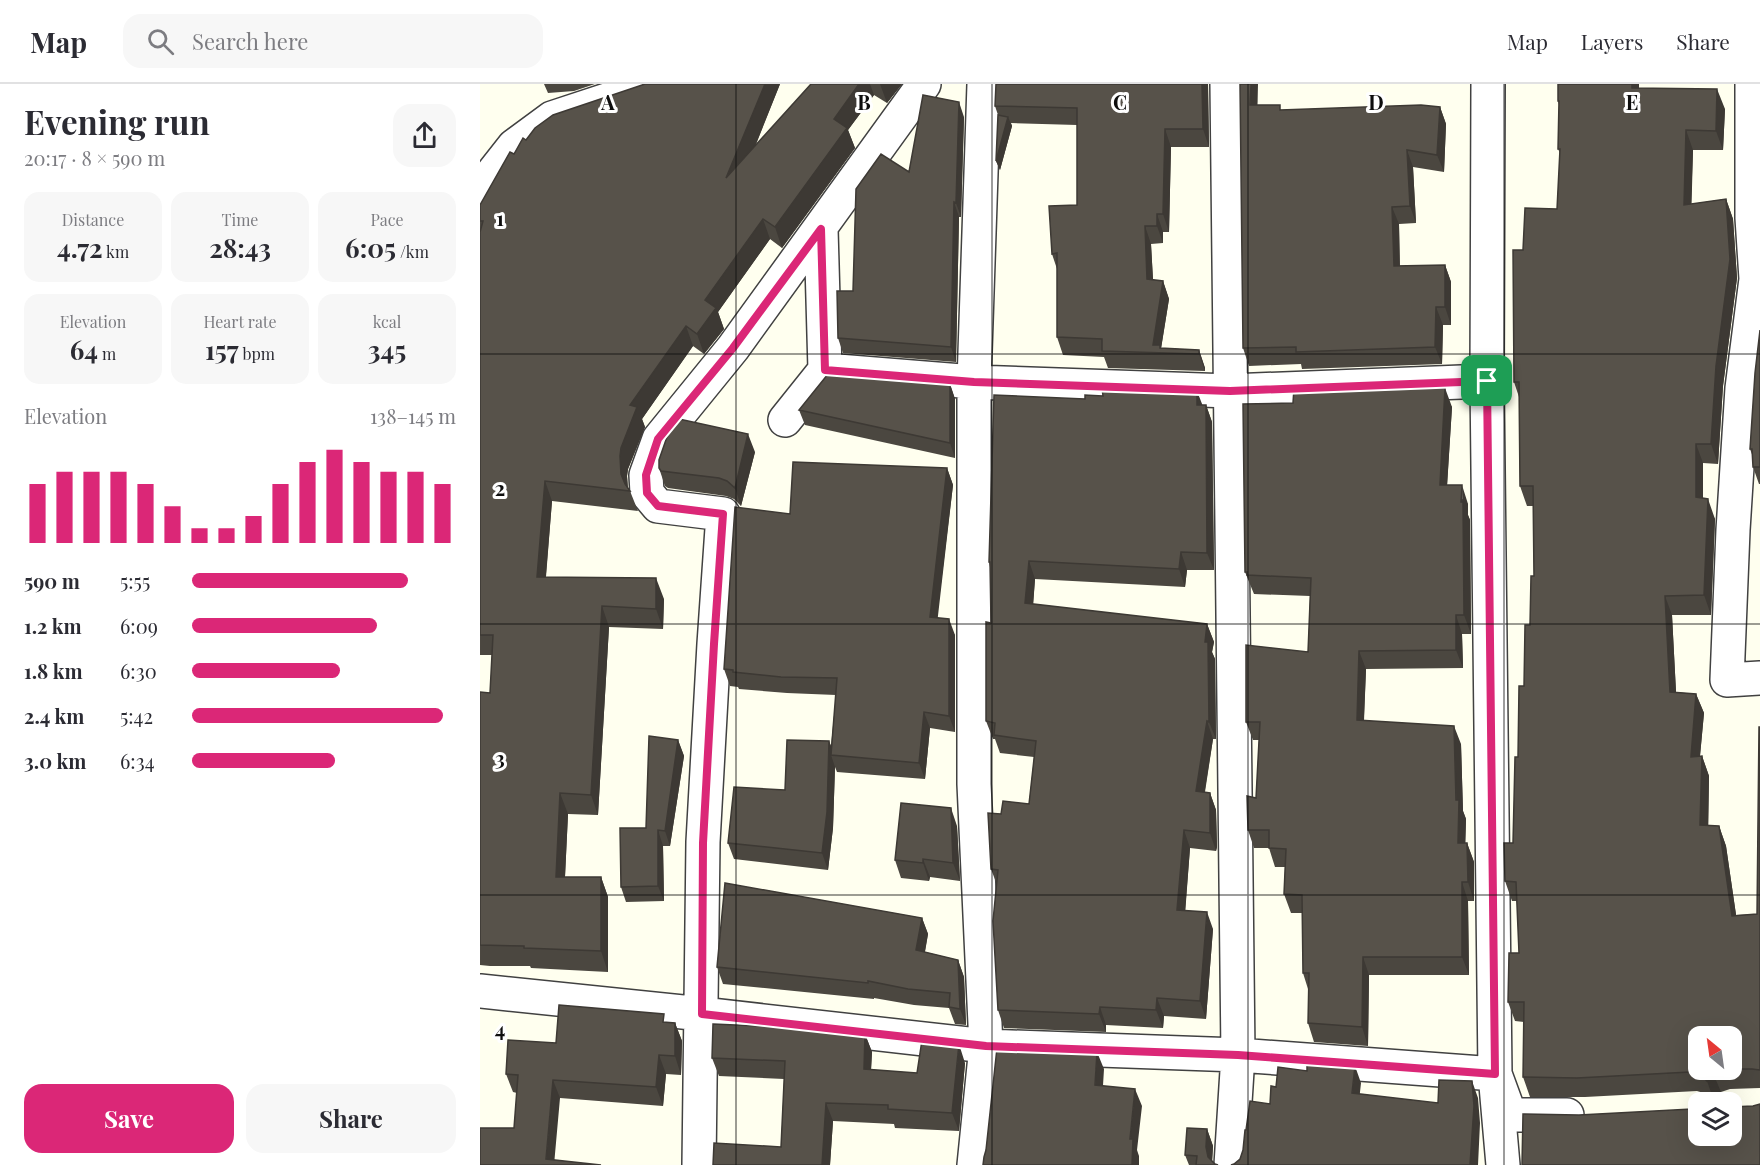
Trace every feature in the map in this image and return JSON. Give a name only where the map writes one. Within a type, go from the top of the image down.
[{"type":"street","points":[[480,189],[514,146],[552,118],[651,84]]},
{"type":"street","points":[[699,1165],[703,843],[723,514],[658,506],[647,493],[646,475],[658,439],[733,348],[924,84]]},
{"type":"street","points":[[974,1165],[986,1046],[974,784],[974,382],[984,84]]},
{"type":"street","points":[[1227,84],[1238,1055],[1231,1165]]},
{"type":"street","points":[[1488,84],[1487,381],[1495,1074],[1503,1165]]},
{"type":"street","points":[[1752,84],[1752,218],[1756,279],[1741,400],[1727,680],[1760,678]]},
{"type":"street","points":[[785,420],[825,370],[821,229]]},
{"type":"street","points":[[825,370],[974,382],[1230,391],[1487,381]]},
{"type":"street","points":[[480,991],[986,1046],[1238,1055],[1495,1074]]},
{"type":"street","points":[[1495,1074],[1510,1114],[1596,1115]]},
{"type":"building","points":[[645,84],[765,84],[726,178],[811,84],[859,84],[834,119],[847,128],[775,227],[763,219],[705,300],[716,308],[697,334],[686,326],[630,405],[637,407],[620,456],[621,474],[630,491],[545,481],[537,577],[656,578],[656,609],[602,606],[591,795],[560,793],[556,877],[601,877],[601,951],[480,945],[480,692],[490,693],[493,635],[480,635],[480,232],[483,221],[480,221],[480,205],[510,152],[514,154],[523,138],[526,140],[535,128],[553,115]]},
{"type":"building","points":[[996,84],[1202,84],[1203,129],[1165,129],[1163,214],[1157,214],[1157,226],[1145,226],[1147,279],[1163,281],[1153,345],[1160,345],[1160,348],[1199,350],[1199,354],[1102,351],[1102,339],[1057,337],[1057,253],[1052,254],[1049,206],[1077,205],[1077,108],[995,106]]},
{"type":"building","points":[[1240,84],[1251,84],[1250,105],[1280,105],[1280,110],[1421,105],[1440,107],[1437,155],[1407,150],[1410,206],[1392,207],[1394,266],[1445,265],[1445,307],[1436,307],[1435,347],[1296,352],[1296,347],[1243,348]]},
{"type":"building","points":[[1558,84],[1632,84],[1632,88],[1717,89],[1716,131],[1686,130],[1684,205],[1726,199],[1730,259],[1716,366],[1711,444],[1696,444],[1696,497],[1708,499],[1704,595],[1665,596],[1670,692],[1696,694],[1691,757],[1702,756],[1700,825],[1719,826],[1732,916],[1757,914],[1760,727],[1760,1070],[1742,1069],[1742,1026],[1688,1026],[1688,1072],[1577,1078],[1523,1077],[1524,1002],[1508,1002],[1509,953],[1519,953],[1516,882],[1505,881],[1504,843],[1513,843],[1519,686],[1524,686],[1525,625],[1530,625],[1531,576],[1534,576],[1533,486],[1520,486],[1519,382],[1514,382],[1513,250],[1523,250],[1525,208],[1557,209],[1560,149],[1558,149]]},
{"type":"building","points":[[923,95],[959,102],[951,347],[838,338],[837,291],[853,291],[856,189],[881,154],[909,172]]},
{"type":"building","points":[[998,115],[1008,117],[996,161]]},
{"type":"building","points":[[1760,330],[1760,467],[1753,467],[1752,449],[1750,449]]},
{"type":"building","points":[[828,374],[950,384],[950,443],[799,410]]},
{"type":"building","points":[[1434,383],[1434,388],[1445,388],[1440,485],[1462,485],[1464,615],[1456,615],[1456,650],[1359,651],[1357,720],[1454,726],[1456,800],[1459,800],[1458,843],[1467,843],[1468,882],[1462,882],[1462,957],[1363,957],[1362,1027],[1308,1023],[1309,973],[1303,973],[1302,895],[1284,894],[1286,849],[1269,848],[1269,830],[1248,830],[1247,796],[1256,798],[1260,722],[1246,722],[1246,645],[1308,652],[1311,578],[1247,575],[1245,572],[1243,404],[1293,403],[1294,388]]},
{"type":"building","points":[[1102,388],[1197,391],[1197,405],[1206,405],[1207,553],[1181,552],[1179,569],[1029,561],[1025,603],[1207,624],[1205,642],[1208,642],[1209,722],[1207,721],[1196,791],[1210,793],[1210,833],[1184,830],[1177,910],[1207,912],[1200,1001],[1157,998],[1156,1010],[1100,1007],[1099,1014],[998,1010],[993,921],[998,870],[991,869],[988,813],[1001,814],[1003,801],[1029,804],[1036,741],[994,735],[995,723],[986,721],[986,622],[991,623],[989,562],[994,395],[1085,399],[1085,395],[1103,396]]},
{"type":"building","points":[[679,419],[748,434],[735,488],[719,478],[661,471],[659,460],[669,431]]},
{"type":"building","points":[[793,462],[947,468],[930,617],[949,619],[949,716],[924,712],[919,763],[831,755],[837,678],[781,677],[724,669],[735,507],[790,514]]},
{"type":"building","points":[[649,736],[678,740],[665,831],[658,830],[658,886],[621,887],[620,828],[646,828]]},
{"type":"building","points":[[787,740],[829,741],[827,812],[822,853],[728,843],[734,787],[785,790]]},
{"type":"building","points":[[901,803],[951,808],[953,863],[923,859],[923,863],[895,860]]},
{"type":"building","points":[[725,883],[922,918],[916,950],[958,960],[960,1009],[949,1007],[950,993],[908,989],[868,981],[868,983],[717,967]]},
{"type":"building","points":[[559,1005],[664,1014],[663,1022],[675,1023],[675,1056],[659,1055],[656,1087],[553,1080],[546,1159],[601,1165],[480,1165],[480,1128],[514,1128],[518,1075],[506,1074],[508,1040],[556,1043]]},
{"type":"building","points":[[713,1024],[823,1029],[865,1034],[864,1069],[917,1073],[922,1040],[959,1044],[952,1113],[888,1109],[888,1105],[826,1103],[822,1165],[713,1165],[714,1143],[781,1147],[785,1061],[712,1058]]},
{"type":"building","points":[[997,1048],[1097,1052],[1095,1085],[1135,1089],[1130,1139],[1133,1139],[1132,1165],[983,1165]]},
{"type":"building","points":[[1307,1062],[1355,1066],[1352,1093],[1438,1103],[1439,1080],[1472,1081],[1474,1106],[1470,1165],[1231,1165],[1240,1159],[1243,1150],[1250,1101],[1270,1104],[1271,1086],[1276,1087],[1278,1067],[1307,1071]]},
{"type":"building","points":[[1760,1104],[1760,1165],[1522,1165],[1523,1114],[1579,1115],[1688,1109],[1688,1146],[1742,1146],[1742,1106]]},
{"type":"building","points":[[1187,1128],[1207,1129],[1208,1157],[1218,1165],[1196,1165],[1197,1156],[1185,1155]]},
{"type":"route","points":[[821,229],[825,370],[974,382],[1230,391],[1487,381],[1495,1074],[1238,1055],[986,1046],[702,1014],[703,843],[723,514],[658,506],[647,493],[646,475],[658,439],[733,348],[821,229]]}]
